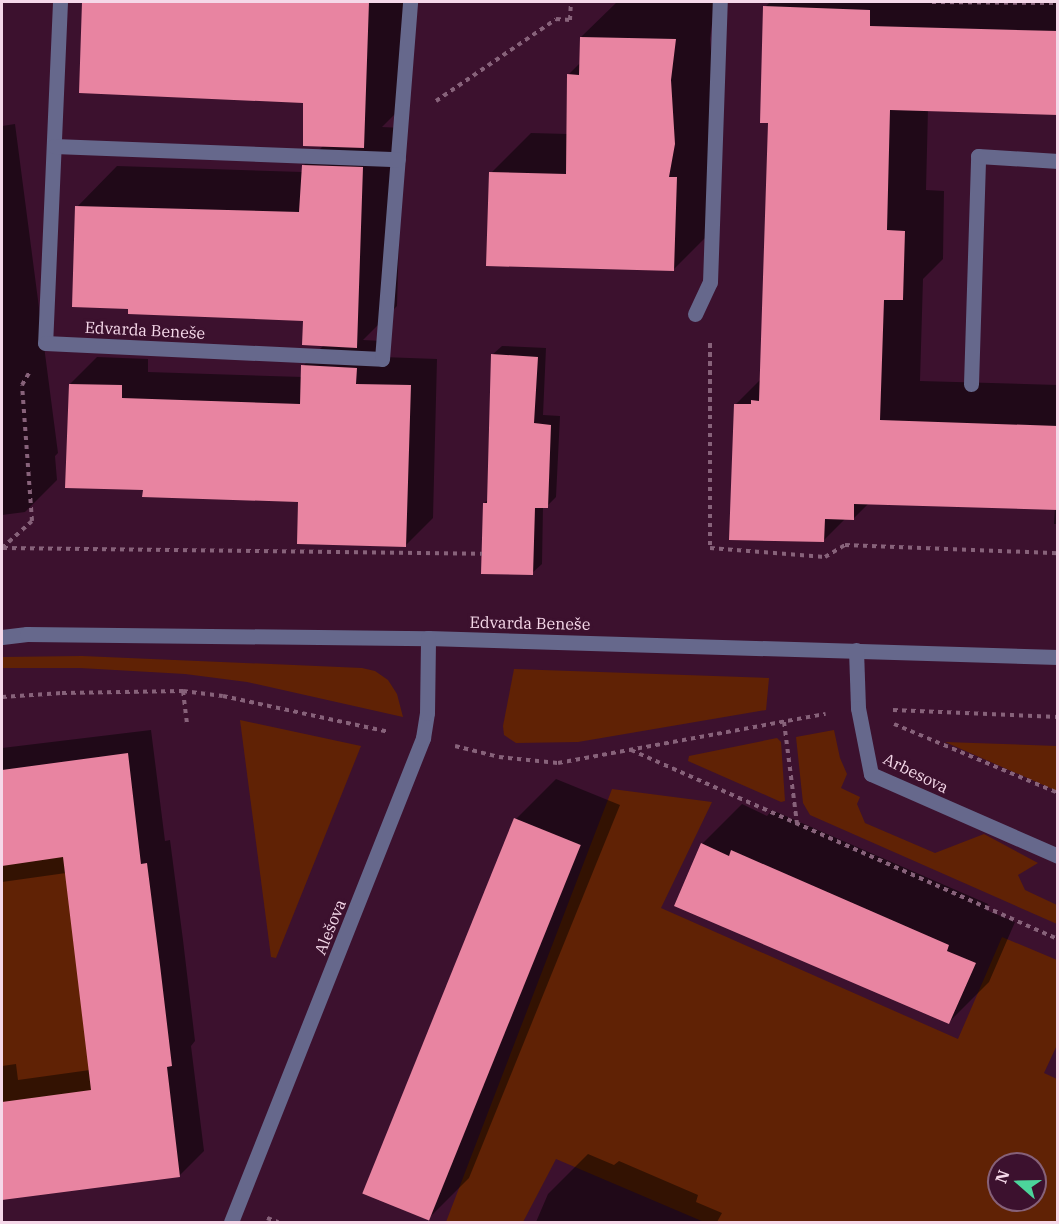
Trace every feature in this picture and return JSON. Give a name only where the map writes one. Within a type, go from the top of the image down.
[{"type":"street","points":[[45,343],[60,2]]},
{"type":"street","name":"Edvarda Beneše","points":[[45,343],[382,359],[410,2]]},
{"type":"street","points":[[695,314],[710,282],[720,2]]},
{"type":"street","points":[[54,146],[398,159]]},
{"type":"street","points":[[971,384],[978,156],[1058,161]]},
{"type":"street","name":"Edvarda Beneše","points":[[2,637],[27,634],[428,638],[1058,657]]},
{"type":"street","name":"Alešova","points":[[231,1222],[423,738],[427,712],[428,638]]},
{"type":"street","name":"Arbesova","points":[[856,650],[858,708],[871,774],[1058,856]]},
{"type":"path","points":[[400,125],[556,19],[570,20],[571,2]]},
{"type":"path","points":[[932,2],[1058,3]]},
{"type":"path","points":[[710,340],[710,548],[825,557],[844,545],[1058,553]]},
{"type":"path","points":[[2,548],[32,521],[22,385],[45,343]]},
{"type":"path","points":[[2,548],[482,554]]},
{"type":"path","points":[[183,691],[187,723]]},
{"type":"path","points":[[858,708],[1058,717]]},
{"type":"path","points":[[858,708],[1058,793]]},
{"type":"path","points":[[784,722],[797,824]]},
{"type":"path","points":[[630,750],[1058,939]]},
{"type":"shaded area","points":[[82,656],[362,668],[375,671],[388,680],[397,694],[403,717],[247,682],[185,674],[80,668],[2,668],[2,657]]},
{"type":"shaded area","points":[[514,669],[769,678],[766,710],[578,742],[516,743],[504,735],[503,726]]},
{"type":"shaded area","points":[[240,720],[361,746],[276,958],[271,957]]},
{"type":"shaded area","points":[[834,730],[840,758],[847,774],[841,788],[860,797],[857,804],[865,823],[935,853],[984,834],[1038,863],[1018,875],[1025,890],[1057,905],[1057,924],[810,815],[803,803],[796,737]]},
{"type":"shaded area","points":[[777,738],[781,742],[785,801],[781,802],[688,761],[689,756]]},
{"type":"shaded area","points":[[945,742],[1057,746],[1057,791]]},
{"type":"shaded area","points":[[612,789],[712,802],[661,908],[958,1039],[1002,937],[1057,960],[1057,1045],[1044,1073],[1057,1079],[1057,1222],[704,1222],[556,1159],[523,1222],[446,1222]]},
{"type":"shaded area","points":[[97,842],[130,1100],[2,1102],[2,866]]},
{"type":"building","points":[[82,2],[369,2],[364,148],[303,146],[303,103],[79,93]]},
{"type":"building","points":[[763,6],[870,10],[870,26],[1058,31],[1058,115],[890,110],[887,230],[905,231],[903,300],[884,300],[880,420],[1058,426],[1058,510],[854,504],[854,520],[825,519],[824,542],[729,540],[734,404],[751,404],[751,400],[759,401],[768,123],[760,123]]},
{"type":"building","points":[[580,37],[676,39],[671,80],[675,144],[669,177],[677,177],[674,271],[486,266],[489,172],[566,174],[567,74],[579,75]]},
{"type":"building","points":[[302,165],[363,167],[357,348],[302,345],[303,321],[128,314],[128,309],[72,307],[75,206],[299,212]]},
{"type":"building","points":[[491,354],[538,357],[534,423],[551,425],[548,508],[535,508],[533,575],[481,574],[483,503],[487,503]]},
{"type":"building","points":[[301,365],[357,368],[356,384],[411,385],[406,547],[297,544],[298,502],[142,497],[143,490],[65,488],[69,384],[122,385],[122,398],[300,404]]},
{"type":"building","points":[[128,753],[141,864],[147,863],[160,965],[172,1066],[167,1067],[180,1177],[2,1200],[2,1102],[91,1090],[63,857],[2,866],[2,770]]},
{"type":"building","points":[[514,818],[581,845],[429,1220],[362,1194]]},
{"type":"building","points":[[701,843],[729,856],[731,850],[949,945],[947,951],[976,963],[949,1024],[674,906]]}]
